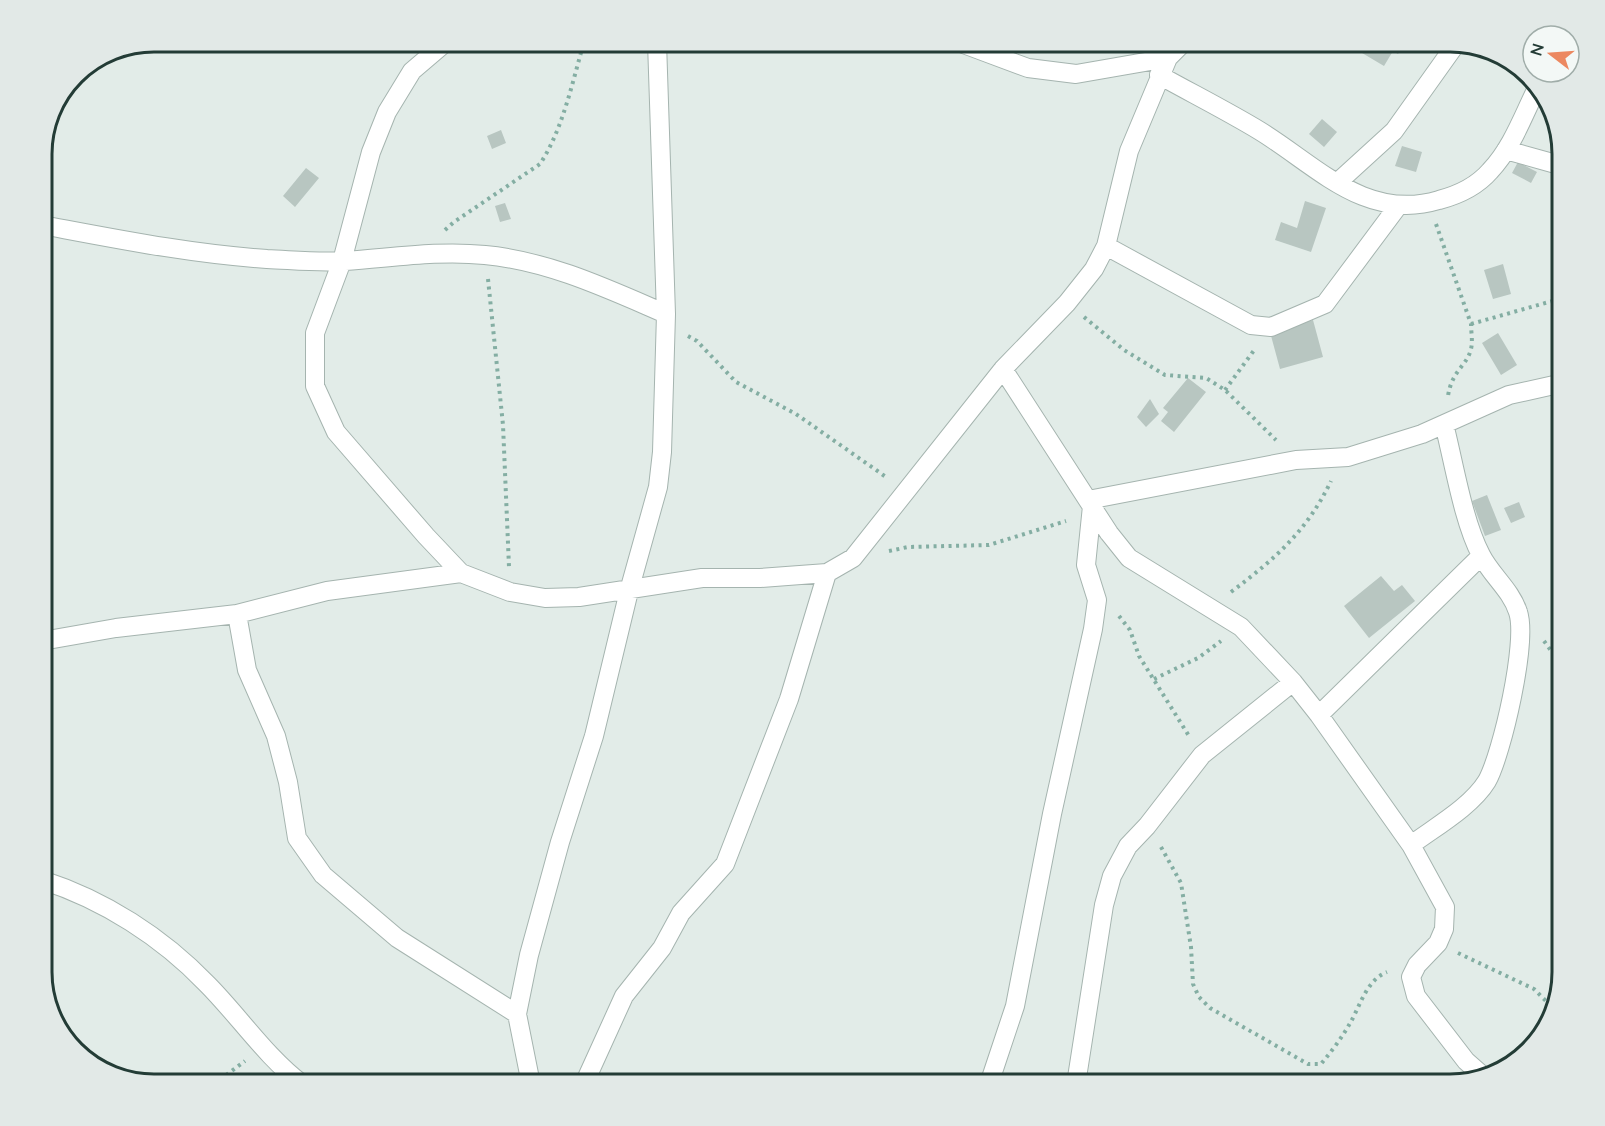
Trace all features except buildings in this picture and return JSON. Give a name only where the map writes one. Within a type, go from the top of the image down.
[{"type":"street","points":[[434,52],[412,71],[387,112],[371,152],[342,261],[315,333],[315,386],[336,432],[461,573],[510,592],[545,598],[629,591],[702,578],[760,578],[827,573],[853,558],[1003,369],[1068,303],[1094,269],[1106,246],[1129,151],[1160,75],[1168,58],[1174,52]]},
{"type":"street","points":[[529,1073],[517,1014],[532,944],[560,842],[594,736],[629,591],[658,487],[662,452],[666,319],[657,52]]},
{"type":"street","points":[[985,52],[1028,68],[1076,74],[1168,58]]},
{"type":"street","points":[[1337,183],[1394,131],[1450,52]]},
{"type":"street","points":[[1160,75],[1259,130],[1360,197],[1398,206],[1428,203],[1459,194],[1489,172],[1506,150],[1533,96]]},
{"type":"street","points":[[1506,150],[1552,163]]},
{"type":"street","points":[[1106,246],[1251,325],[1272,327],[1324,304],[1398,206]]},
{"type":"street","points":[[53,227],[168,249],[267,259],[342,261],[422,254],[485,254],[525,261],[581,278],[666,319]]},
{"type":"street","points":[[1003,369],[1091,506],[1129,558],[1242,627],[1293,682],[1319,715],[1411,845],[1445,907],[1444,929],[1438,944],[1417,965],[1411,977],[1416,996],[1466,1061],[1476,1070]]},
{"type":"street","points":[[1091,506],[1296,460],[1348,457],[1444,424],[1509,394],[1552,385]]},
{"type":"street","points":[[1411,845],[1468,801],[1486,781],[1497,756],[1520,649],[1519,614],[1481,556],[1467,515],[1444,424]]},
{"type":"street","points":[[992,1073],[1016,1006],[1052,814],[1097,600],[1086,565],[1091,506]]},
{"type":"street","points":[[1319,715],[1481,556]]},
{"type":"street","points":[[53,639],[116,628],[237,614],[327,591],[461,573]]},
{"type":"street","points":[[589,1073],[624,996],[662,948],[681,913],[725,864],[789,699],[827,573]]},
{"type":"street","points":[[237,614],[247,670],[276,736],[288,782],[297,838],[323,875],[397,938],[517,1014]]},
{"type":"street","points":[[1078,1073],[1089,990],[1112,876],[1128,846],[1147,826],[1202,755],[1293,682]]},
{"type":"street","points":[[53,884],[72,890],[145,930],[206,982],[291,1073]]},
{"type":"path","points":[[422,254],[454,222],[540,164],[548,151],[566,103],[581,52]]},
{"type":"path","points":[[1428,203],[1471,324],[1472,346],[1450,382],[1444,424]]},
{"type":"path","points":[[485,254],[503,425],[510,592]]},
{"type":"path","points":[[1471,324],[1552,301]]},
{"type":"path","points":[[1068,303],[1124,350],[1165,375],[1206,378],[1225,390],[1296,460]]},
{"type":"path","points":[[666,319],[697,341],[736,382],[796,414],[906,491]]},
{"type":"path","points":[[1225,390],[1272,327]]},
{"type":"path","points":[[1211,607],[1292,542],[1311,518],[1334,474],[1348,457]]},
{"type":"path","points":[[853,558],[908,547],[989,545],[1091,506]]},
{"type":"path","points":[[1097,600],[1124,621],[1139,656],[1202,755]]},
{"type":"path","points":[[1154,679],[1198,658],[1242,627]]},
{"type":"path","points":[[1147,826],[1173,864],[1182,883],[1191,947],[1193,984],[1199,997],[1210,1008],[1308,1064],[1321,1064],[1335,1047],[1378,975],[1389,971],[1411,977]]},
{"type":"path","points":[[1438,944],[1534,989],[1548,1002]]},
{"type":"path","points":[[229,1073],[265,1047]]}]
